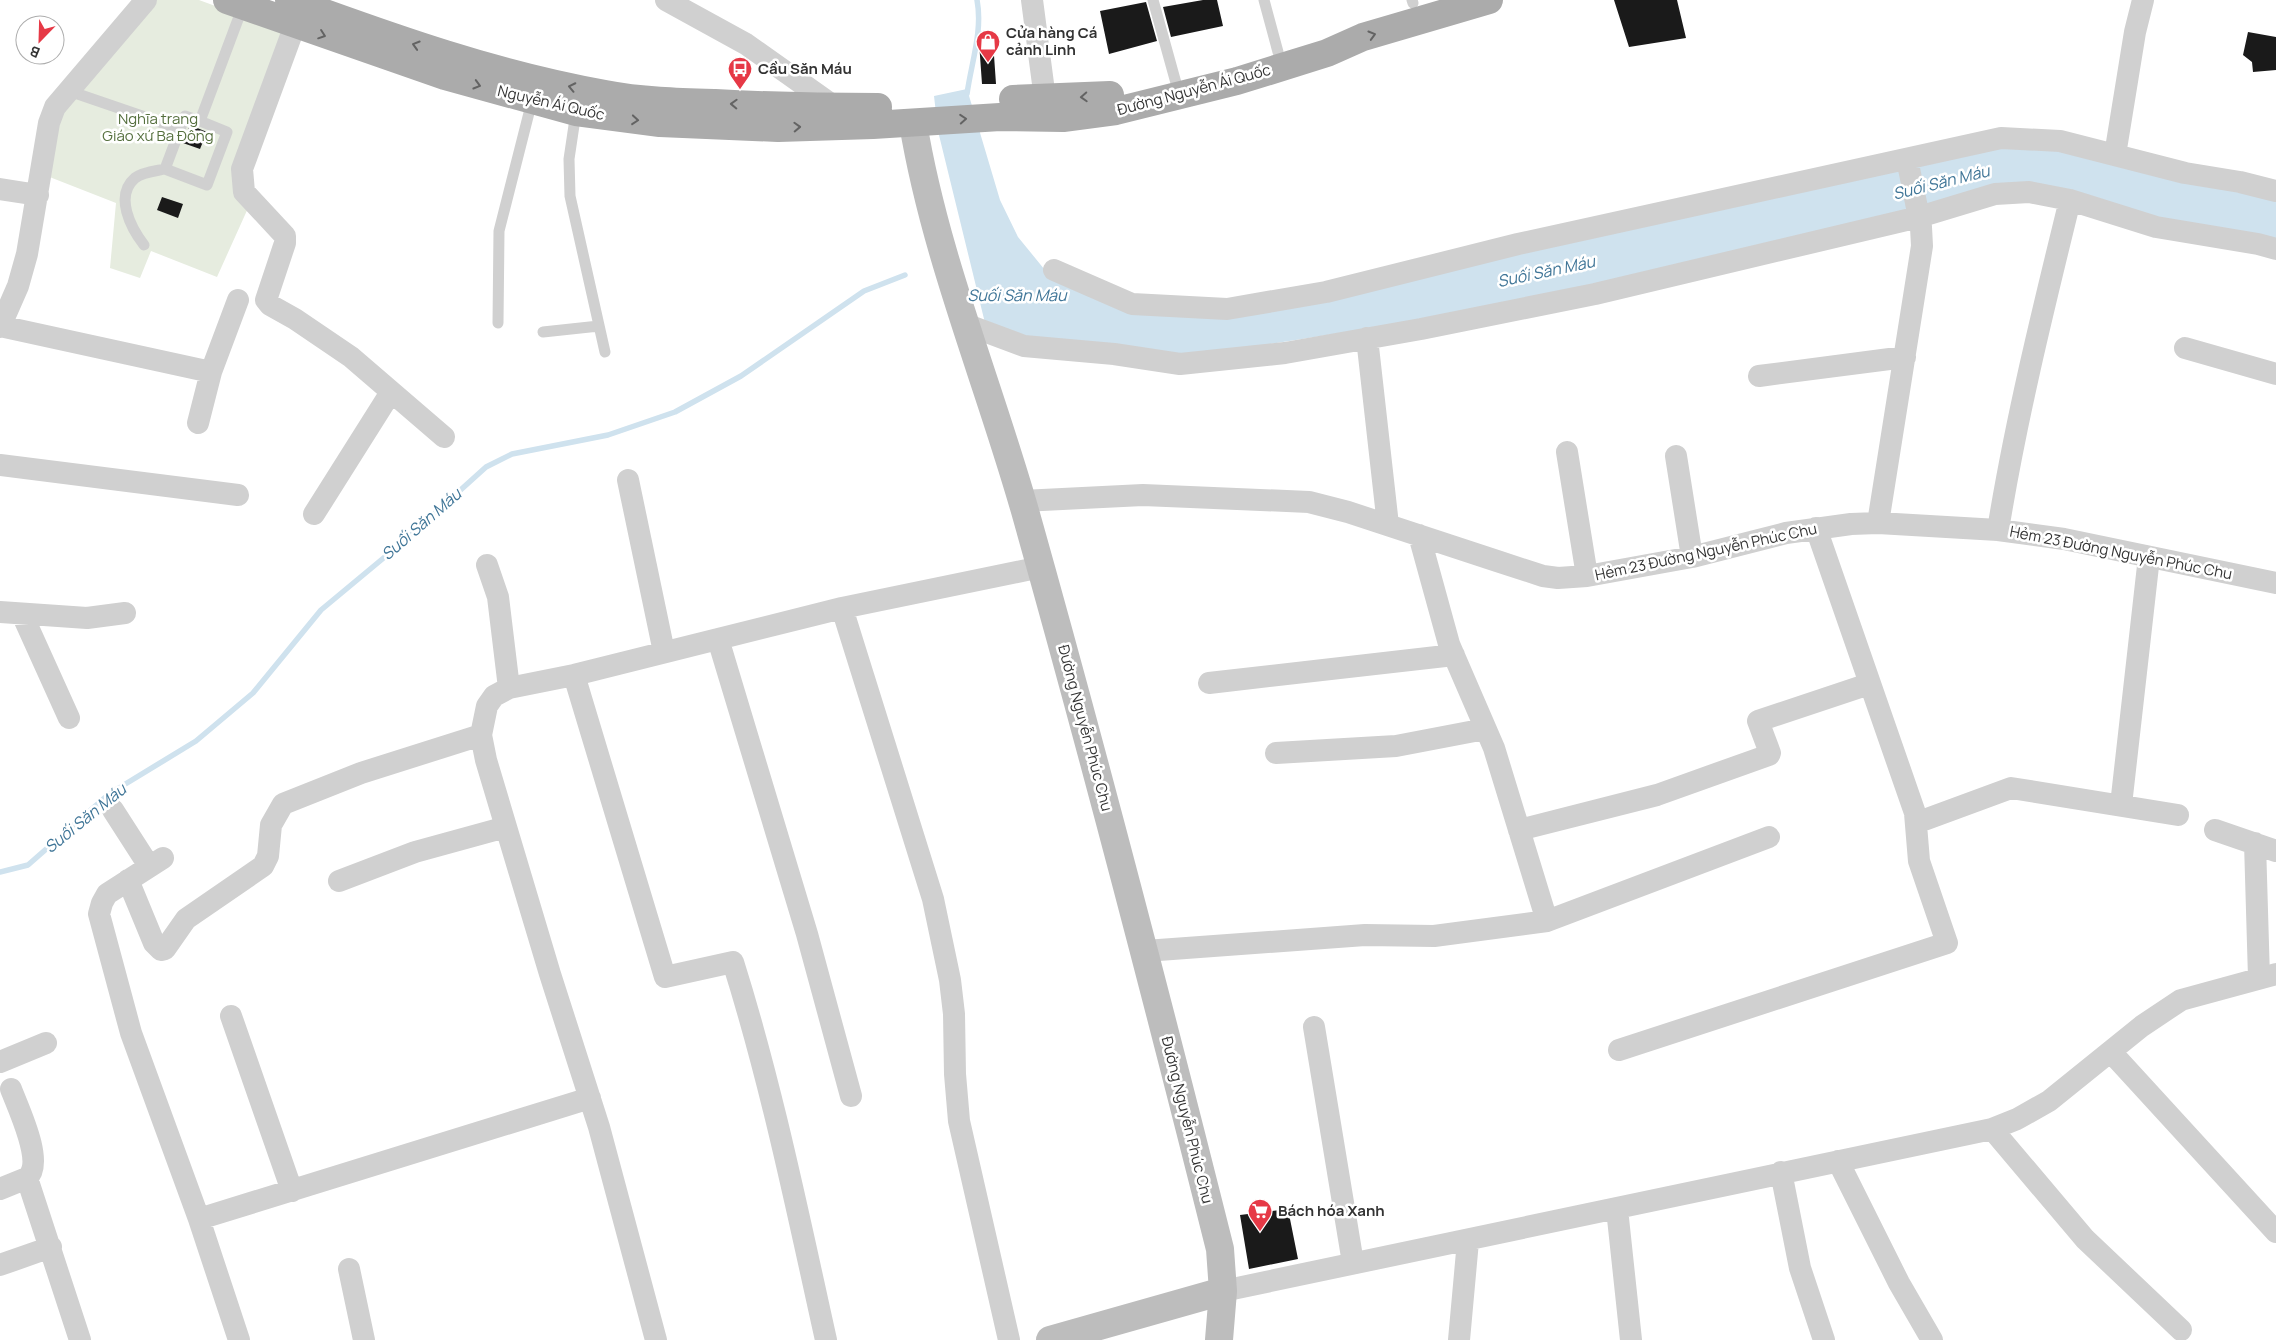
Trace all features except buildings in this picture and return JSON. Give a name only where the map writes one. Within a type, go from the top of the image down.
[{"type":"main road","name":"Đường Nguyễn Ái Quốc","points":[[835,107],[912,116],[998,108],[1045,99],[1138,91],[1222,71],[1319,37],[1356,20],[1412,9],[1489,0]]},
{"type":"main road","name":"Nguyễn Ái Quốc","points":[[235,3],[292,13],[394,38],[516,75],[607,95],[684,102],[835,107]]},
{"type":"main road","name":"Đường Nguyễn Ái Quốc","points":[[998,108],[1063,118],[1116,111],[1237,80],[1327,53],[1363,37],[1412,9]]},
{"type":"main road","name":"Nguyễn Ái Quốc","points":[[292,13],[445,76],[532,101],[576,112],[617,119],[708,126],[778,128],[912,116]]},
{"type":"street","points":[[146,0],[55,107],[49,124],[27,254],[18,286],[0,326],[211,372]]},
{"type":"street","points":[[666,0],[692,5],[835,107]]},
{"type":"street","points":[[1032,0],[1045,99]]},
{"type":"street","points":[[2115,155],[2134,32],[2143,0]]},
{"type":"street","points":[[292,13],[241,178],[244,192],[285,236],[285,243],[266,300],[270,306],[295,319],[351,357],[444,437]]},
{"type":"street","name":"Đường Nguyễn Phúc Chu","points":[[912,116],[932,216],[1022,500],[1145,951],[1220,1249],[1224,1291],[1223,1338]]},
{"type":"street","points":[[1054,270],[1132,304],[1227,309],[1326,292],[1518,244],[2001,138],[2060,141],[2184,174],[2240,182],[2276,191]]},
{"type":"street","points":[[1878,523],[1922,246],[1919,217],[1907,158]]},
{"type":"street","points":[[0,189],[38,195]]},
{"type":"street","points":[[965,324],[1024,346],[1114,354],[1180,364],[1285,353],[1595,294],[1919,217],[1995,194],[2029,192],[2070,200],[2156,227],[2258,244],[2276,250]]},
{"type":"street","points":[[1998,530],[2012,447],[2029,366],[2070,200]]},
{"type":"street","points":[[198,423],[211,372],[238,300]]},
{"type":"street","points":[[1368,338],[1388,524]]},
{"type":"street","points":[[2185,348],[2276,374]]},
{"type":"street","points":[[1759,376],[1905,357]]},
{"type":"street","points":[[314,514],[391,392]]},
{"type":"street","points":[[1567,452],[1586,576]]},
{"type":"street","points":[[1676,456],[1692,557]]},
{"type":"street","points":[[0,465],[238,495]]},
{"type":"street","points":[[628,480],[664,652]]},
{"type":"street","name":"Hẻm 23 Đường Nguyễn Phúc Chu","points":[[1022,500],[1142,495],[1309,502],[1388,524],[1543,576],[1558,578],[1586,576],[1692,557],[1786,533],[1816,528],[1878,523],[1998,530],[2064,539],[2276,583]]},
{"type":"street","points":[[1619,1050],[1947,943],[1919,861],[1915,814],[1816,528]]},
{"type":"street","points":[[1419,535],[1454,655],[1494,748],[1548,921]]},
{"type":"street","points":[[2121,805],[2149,557]]},
{"type":"street","points":[[487,565],[498,597],[509,688]]},
{"type":"street","points":[[656,1340],[590,1098],[550,974],[486,760],[481,735],[487,706],[494,696],[509,688],[574,675],[842,608],[1041,567]]},
{"type":"street","points":[[842,608],[933,899],[950,980],[954,1014],[955,1074],[959,1121],[1009,1340]]},
{"type":"street","points":[[0,612],[87,618],[125,613]]},
{"type":"street","points":[[22,614],[69,718]]},
{"type":"street","points":[[718,639],[807,934],[850,1096]]},
{"type":"street","points":[[1210,683],[1454,655]]},
{"type":"street","points":[[574,675],[665,977],[733,962],[745,1000],[789,1177],[826,1340]]},
{"type":"street","points":[[1519,830],[1657,795],[1769,755],[1770,753],[1758,721],[1869,684]]},
{"type":"street","points":[[1276,753],[1396,746],[1485,729]]},
{"type":"street","points":[[128,880],[154,943],[161,950],[165,950],[186,919],[263,866],[268,856],[271,825],[283,804],[361,773],[481,735]]},
{"type":"street","points":[[1916,823],[2011,788],[2178,815]]},
{"type":"street","points":[[113,810],[156,862],[107,894],[99,914],[131,1033],[199,1219],[239,1340]]},
{"type":"street","points":[[339,881],[416,852],[506,827]]},
{"type":"street","points":[[2215,830],[2276,851]]},
{"type":"street","points":[[1145,951],[1365,935],[1434,936],[1548,921],[1769,837]]},
{"type":"street","points":[[1050,1340],[1224,1291],[1992,1129],[2018,1119],[2049,1100],[2142,1026],[2181,1000],[2270,979],[2255,843]]},
{"type":"street","points":[[231,1016],[292,1191]]},
{"type":"street","points":[[1314,1027],[1353,1263]]},
{"type":"street","points":[[0,1062],[46,1043]]},
{"type":"street","points":[[2111,1052],[2276,1232]]},
{"type":"street","points":[[0,1189],[27,1178],[32,1174],[34,1167],[33,1151],[11,1089]]},
{"type":"street","points":[[199,1219],[590,1098]]},
{"type":"street","points":[[1992,1129],[2085,1239],[2181,1330]]},
{"type":"street","points":[[1838,1161],[1899,1283],[1932,1340]]},
{"type":"street","points":[[1781,1172],[1800,1268],[1824,1340]]},
{"type":"street","points":[[27,1178],[80,1340]]},
{"type":"street","points":[[1617,1209],[1631,1340]]},
{"type":"street","points":[[1459,1340],[1468,1241]]},
{"type":"street","points":[[0,1265],[51,1247]]},
{"type":"street","points":[[349,1269],[364,1340]]},
{"type":"lane","points":[[1153,0],[1176,83]]},
{"type":"lane","points":[[1264,0],[1278,52]]},
{"type":"lane","points":[[200,121],[235,3]]},
{"type":"lane","points":[[69,91],[180,129]]},
{"type":"lane","points":[[498,323],[499,231],[532,101]]},
{"type":"lane","points":[[576,112],[568,176],[570,196],[605,352]]},
{"type":"lane","points":[[144,245],[133,229],[126,212],[128,190],[131,184],[140,175],[165,169],[207,185],[227,132],[185,116],[165,169]]},
{"type":"lane","points":[[543,332],[599,326]]},
{"type":"green space","name":"Nghĩa trang Giáo xứ Ba Đông","points":[[154,0],[199,0],[286,32],[246,137],[249,206],[217,277],[151,251],[140,278],[110,268],[116,203],[47,176],[60,110]]},
{"type":"water","name":"Suối Săn Máu","points":[[967,89],[1000,200],[1018,237],[1049,275],[1228,315],[2001,144],[2059,147],[2276,198],[2276,243],[2158,221],[2072,194],[1925,209],[1455,315],[1181,358],[1027,340],[985,323],[938,131],[934,96]]},
{"type":"waterway","points":[[967,94],[978,35],[977,0]]},
{"type":"waterway","name":"Suối Săn Máu","points":[[0,872],[28,865],[109,794],[196,741],[253,693],[321,610],[404,541],[486,467],[512,454],[608,435],[675,412],[741,376],[864,291],[905,275]]},
{"type":"place","name":"Cửa hàng Cá cảnh Linh","points":[[988,63]]},
{"type":"place","name":"Cầu Săn Máu","points":[[740,90]]},
{"type":"place","name":"Bách hóa Xanh","points":[[1260,1232]]}]
